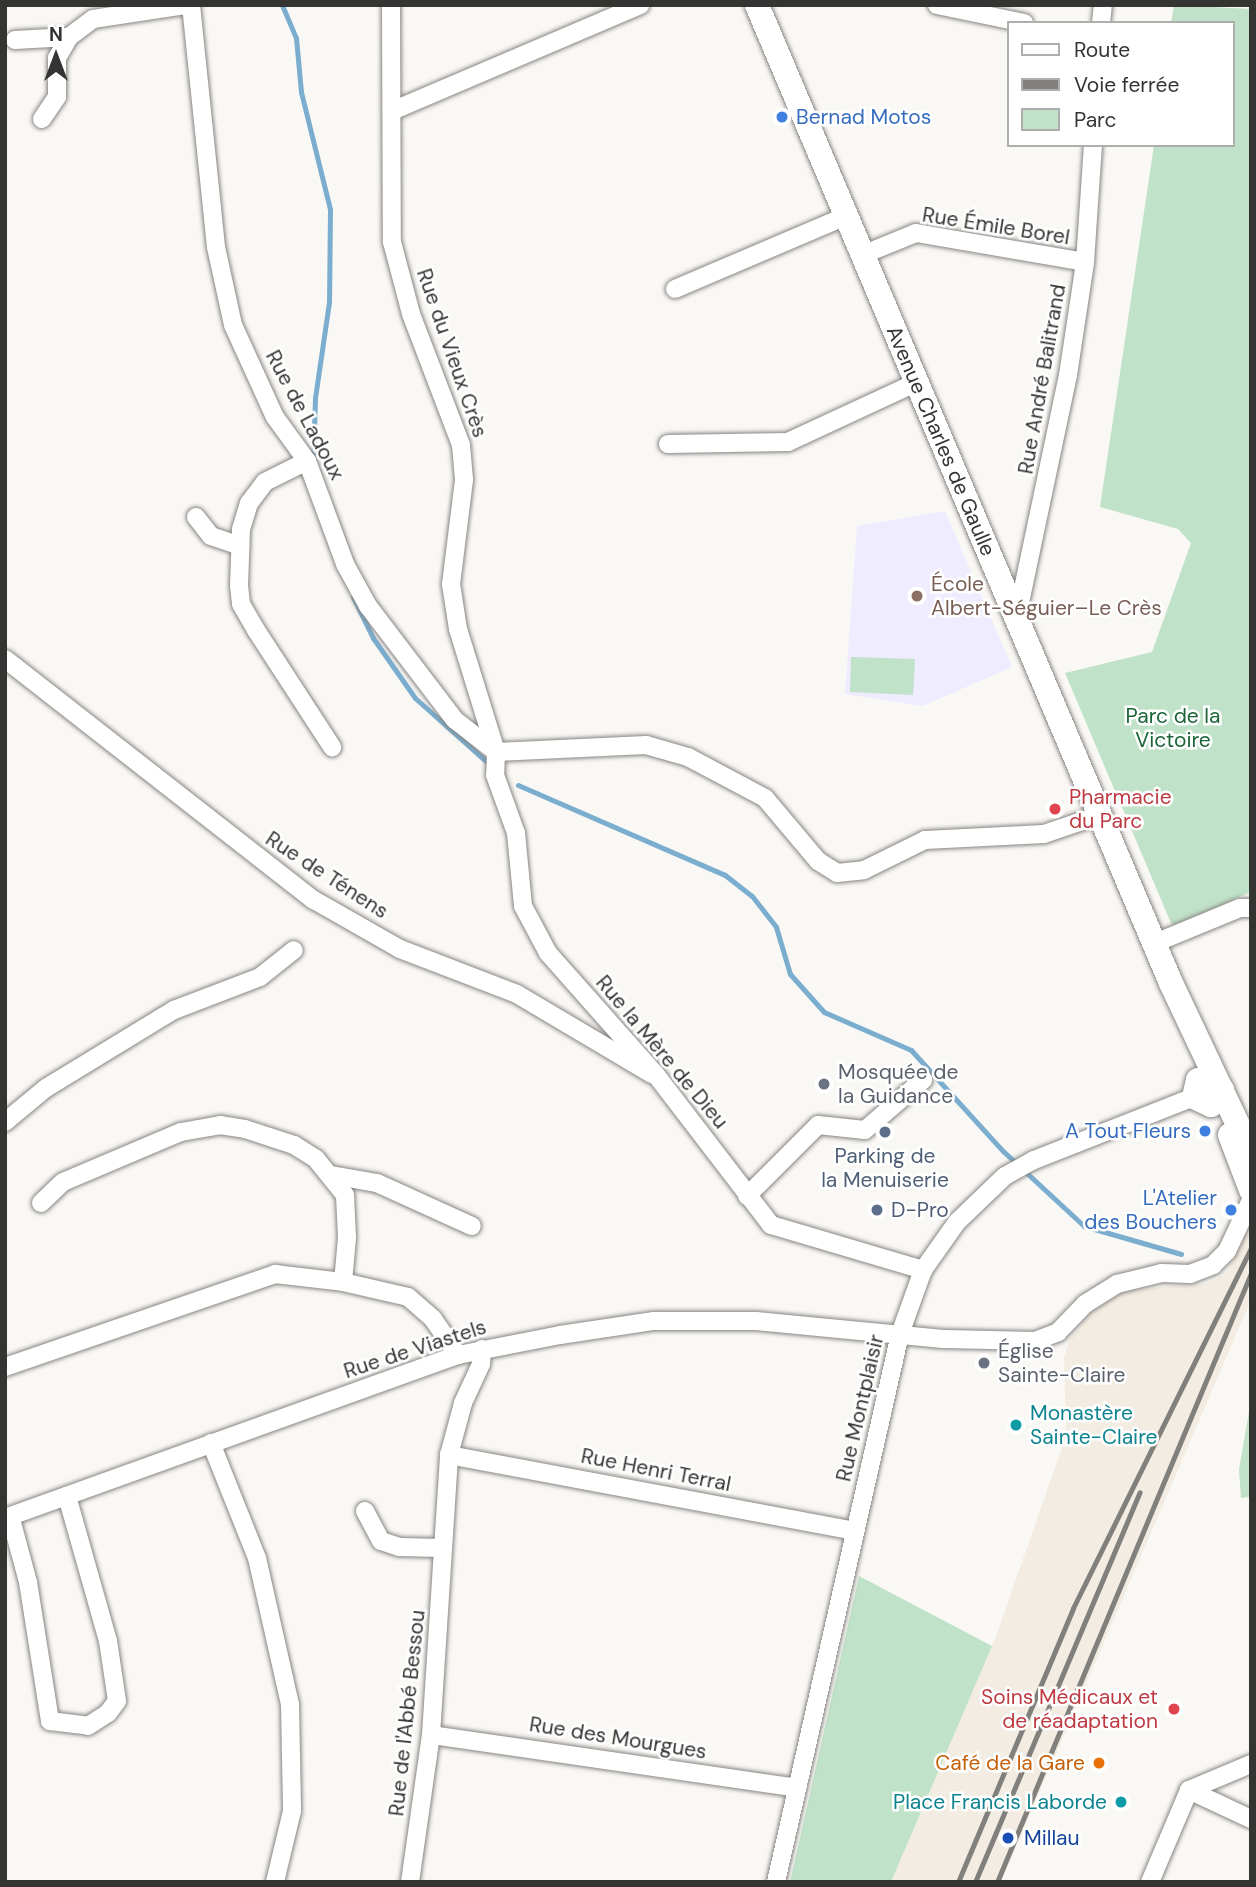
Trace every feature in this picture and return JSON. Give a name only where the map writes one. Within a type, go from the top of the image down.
[{"type":"main road","name":"Avenue Charles de Gaulle","points":[[757,5],[915,383],[1192,1030],[1209,1090],[1251,1190]]},
{"type":"main road","points":[[1209,1090],[1251,1152]]},
{"type":"street","name":"Rue de Ladoux","points":[[15,40],[69,37],[93,19],[189,5],[216,247],[233,324],[275,417],[307,461],[345,564],[368,606],[455,720],[496,752]]},
{"type":"street","name":"Rue du Vieux Crès","points":[[391,5],[392,242],[411,314],[461,445],[464,480],[451,584],[458,629],[496,752]]},
{"type":"street","points":[[392,111],[640,5]]},
{"type":"street","points":[[937,5],[1014,21]]},
{"type":"street","points":[[42,119],[57,97],[58,58],[69,37]]},
{"type":"street","name":"Rue André Balitrand","points":[[1017,617],[1065,388],[1085,262],[1093,147]]},
{"type":"street","points":[[675,289],[846,216]]},
{"type":"street","name":"Rue Émile Borel","points":[[862,255],[916,233],[1085,262]]},
{"type":"street","points":[[668,444],[788,442],[915,383]]},
{"type":"street","points":[[307,461],[265,482],[249,503],[240,545],[241,604],[332,747]]},
{"type":"street","points":[[196,517],[211,537],[240,545]]},
{"type":"street","name":"Rue de Ténens","points":[[5,659],[314,900],[400,949],[517,994],[646,1073],[656,1075]]},
{"type":"street","points":[[496,752],[646,745],[688,757],[765,799],[818,861],[837,873],[864,870],[925,840],[1044,834],[1100,815]]},
{"type":"street","name":"Rue la Mère de Dieu","points":[[496,752],[495,775],[516,833],[523,906],[548,953],[656,1075],[747,1196],[771,1225],[923,1270]]},
{"type":"street","points":[[1155,943],[1240,908],[1251,908]]},
{"type":"street","points":[[5,1122],[46,1088],[174,1010],[260,977],[294,950]]},
{"type":"street","points":[[747,1196],[818,1125],[864,1130],[923,1080]]},
{"type":"street","name":"Rue Montplaisir","points":[[776,1882],[900,1334],[923,1270],[957,1222],[1005,1176],[1034,1160],[1209,1090]]},
{"type":"street","points":[[41,1203],[63,1182],[181,1132],[220,1125],[294,1145],[331,1175],[345,1195],[348,1215],[343,1282]]},
{"type":"street","points":[[331,1175],[377,1183],[472,1226]]},
{"type":"street","name":"Rue de Viastels","points":[[8,1519],[211,1443],[458,1355],[482,1349],[654,1321],[756,1321],[900,1334],[1035,1341],[1058,1332],[1085,1304],[1117,1284],[1162,1273],[1189,1273],[1213,1265],[1227,1251],[1251,1200]]},
{"type":"street","points":[[5,1367],[275,1274],[343,1282],[408,1297],[433,1319],[458,1355]]},
{"type":"street","name":"Rue de l'Abbé Bessou","points":[[410,1882],[431,1735],[449,1455],[463,1403],[481,1364],[482,1349]]},
{"type":"street","points":[[211,1443],[257,1558],[290,1704],[292,1811],[275,1882]]},
{"type":"street","name":"Rue Henri Terral","points":[[449,1455],[855,1531]]},
{"type":"street","points":[[8,1519],[28,1582],[50,1721],[88,1726],[108,1713],[117,1701],[108,1642],[67,1496]]},
{"type":"street","points":[[365,1511],[382,1541],[399,1546],[443,1548]]},
{"type":"street","name":"Rue des Mourgues","points":[[431,1735],[797,1788]]},
{"type":"street","points":[[1150,1882],[1189,1790],[1251,1764]]},
{"type":"street","points":[[1189,1790],[1251,1819]]},
{"type":"shaded area","name":"École Albert-Séguier–Le Crès","points":[[945,511],[1012,667],[923,706],[845,694],[857,526]]},
{"type":"shaded area","points":[[1251,1222],[1251,1300],[1001,1882],[891,1882],[995,1639],[1066,1436],[1064,1358],[1069,1340],[1101,1300],[1118,1291],[1209,1283],[1226,1274]]},
{"type":"green space","name":"Parc de la Victoire","points":[[1174,5],[1251,9],[1251,892],[1176,925],[1171,923],[1065,673],[1152,652],[1191,543],[1178,529],[1100,507],[1154,147],[1235,147],[1235,21],[1171,21]]},
{"type":"green space","points":[[851,657],[915,659],[913,695],[850,692]]},
{"type":"green space","points":[[1251,1400],[1251,1503],[1249,1497],[1241,1498],[1239,1469]]},
{"type":"green space","points":[[859,1576],[992,1646],[891,1882],[790,1882]]},
{"type":"waterway","points":[[282,5],[296,38],[301,92],[330,209],[329,302],[315,398],[313,460]]},
{"type":"waterway","points":[[353,597],[373,638],[415,698],[488,763]]},
{"type":"waterway","points":[[518,785],[725,875],[752,896],[776,927],[790,974],[824,1012],[911,1050],[1003,1151],[1084,1226],[1181,1254]]},
{"type":"railway","points":[[958,1882],[1073,1608],[1251,1248]]},
{"type":"railway","points":[[997,1882],[1251,1273]]},
{"type":"railway","points":[[975,1882],[1140,1492]]},
{"type":"place","name":"Bernad Motos","points":[[782,117]]},
{"type":"place","name":"École Albert-Séguier–Le Crès","points":[[917,596]]},
{"type":"place","name":"Pharmacie du Parc","points":[[1055,809]]},
{"type":"place","name":"Mosquée de la Guidance","points":[[824,1084]]},
{"type":"place","name":"A Tout Fleurs","points":[[1205,1131]]},
{"type":"place","name":"Parking de la Menuiserie","points":[[885,1132]]},
{"type":"place","name":"D-Pro","points":[[877,1210]]},
{"type":"place","name":"L'Atelier des Bouchers","points":[[1231,1210]]},
{"type":"place","name":"Église Sainte-Claire","points":[[984,1363]]},
{"type":"place","name":"Monastère Sainte-Claire","points":[[1016,1425]]},
{"type":"place","name":"Soins Médicaux et de réadaptation","points":[[1174,1709]]},
{"type":"place","name":"Café de la Gare","points":[[1099,1763]]},
{"type":"place","name":"Place Francis Laborde","points":[[1121,1802]]},
{"type":"place","name":"Millau","points":[[1008,1838]]}]
